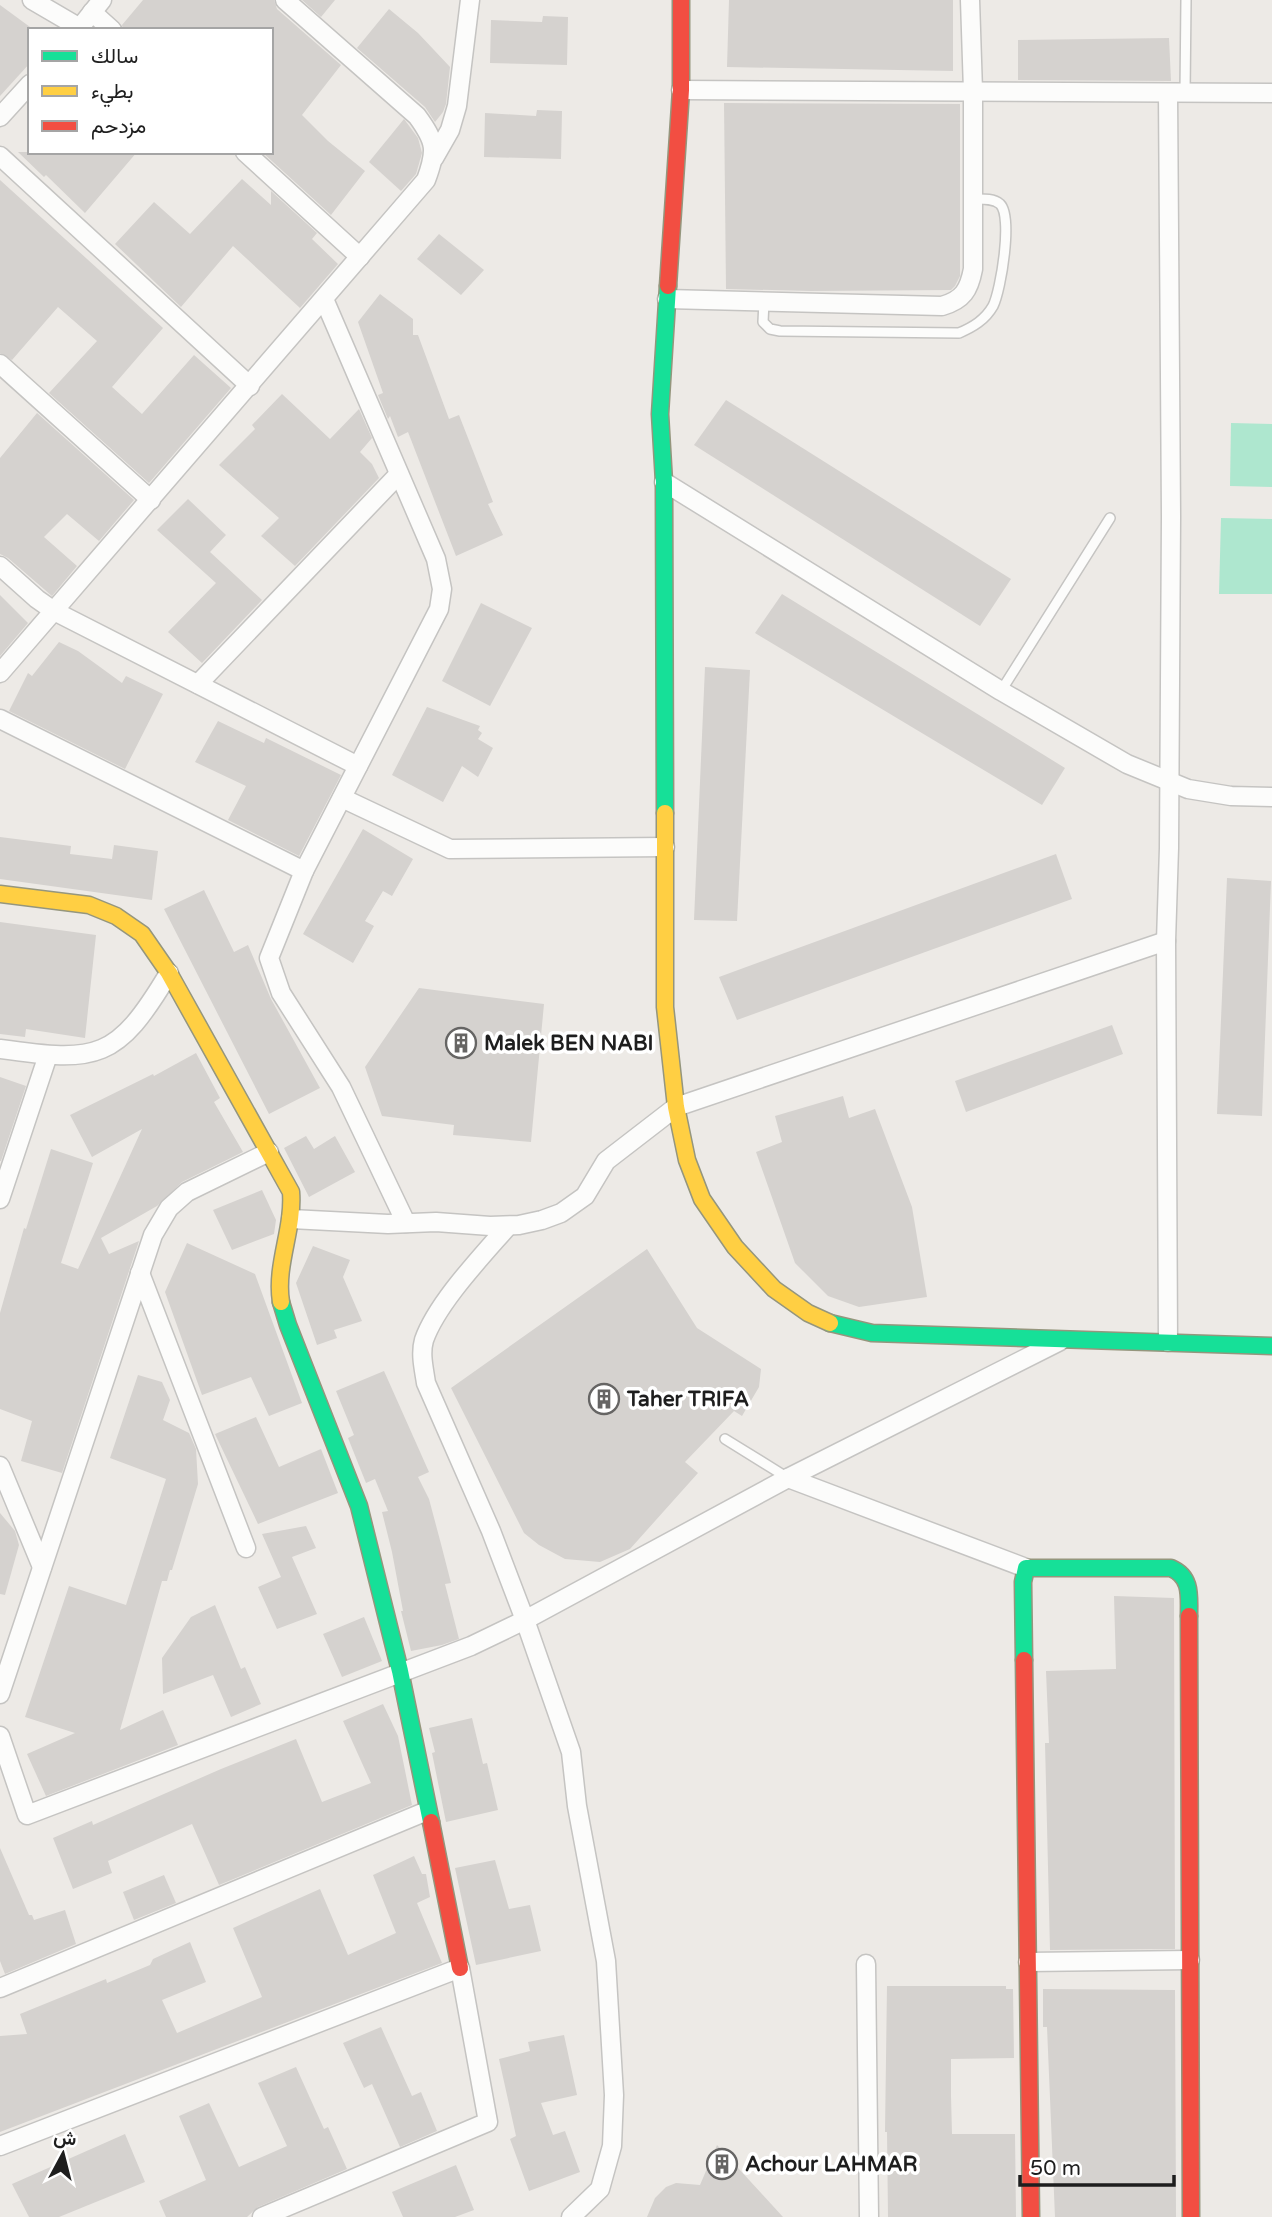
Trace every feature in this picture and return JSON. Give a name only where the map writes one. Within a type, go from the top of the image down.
[{"type":"street","points":[[32,0],[77,28]]},
{"type":"street","points":[[285,0],[417,116],[430,135],[434,158]]},
{"type":"street","points":[[0,673],[426,180],[434,158],[450,130],[457,106],[470,0]]},
{"type":"street","points":[[681,0],[681,90],[660,414],[664,482],[665,1007],[676,1107],[687,1160],[702,1199],[735,1247],[774,1289],[808,1313],[835,1325],[872,1333],[1272,1346]]},
{"type":"street","points":[[667,299],[942,306],[954,303],[964,296],[970,285],[973,269],[974,91],[970,0]]},
{"type":"street","points":[[80,28],[97,6],[110,28]]},
{"type":"street","points":[[0,117],[28,86]]},
{"type":"street","points":[[681,90],[1272,93]]},
{"type":"street","points":[[1168,1342],[1166,941],[1176,93]]},
{"type":"street","points":[[247,154],[360,257]]},
{"type":"street","points":[[0,156],[250,386]]},
{"type":"street","points":[[324,299],[436,559],[442,589],[439,609],[304,871],[269,958],[281,993],[341,1087],[406,1223]]},
{"type":"street","points":[[0,364],[151,500]]},
{"type":"street","points":[[198,684],[399,474]]},
{"type":"street","points":[[664,482],[1001,691],[1126,764],[1169,783],[1209,793],[1272,797]]},
{"type":"street","points":[[0,566],[54,611],[358,766]]},
{"type":"street","points":[[0,719],[304,871]]},
{"type":"street","points":[[342,798],[450,849],[665,847]]},
{"type":"street","points":[[0,894],[89,905],[116,916],[142,934],[169,973],[291,1192],[293,1208],[282,1265],[280,1295],[288,1325],[359,1506],[400,1671],[460,1968],[488,2122],[262,2217]]},
{"type":"street","points":[[291,1219],[508,1226],[542,1220],[561,1213],[585,1196],[606,1161],[676,1107],[1166,941]]},
{"type":"street","points":[[0,1049],[48,1055],[85,1055],[108,1047],[127,1034],[147,1011],[169,973]]},
{"type":"street","points":[[0,1199],[48,1055]]},
{"type":"street","points":[[0,1694],[153,1235],[169,1208],[187,1192],[268,1152]]},
{"type":"street","points":[[508,1226],[448,1299],[432,1324],[423,1342],[422,1362],[426,1383],[491,1531],[525,1620],[570,1752],[577,1806],[606,1961],[614,2095],[612,2146],[600,2189],[571,2217]]},
{"type":"street","points":[[140,1273],[246,1548]]},
{"type":"street","points":[[0,1736],[27,1815],[471,1646],[525,1620],[788,1478],[1063,1339]]},
{"type":"street","points":[[0,1466],[42,1567]]},
{"type":"street","points":[[788,1478],[1026,1568],[1166,1567],[1177,1569],[1186,1579],[1189,1588],[1191,2217]]},
{"type":"street","points":[[1026,1568],[1023,1599],[1031,2217]]},
{"type":"street","points":[[0,1988],[427,1811]]},
{"type":"street","points":[[1028,1962],[1190,1960]]},
{"type":"street","points":[[866,1964],[869,2217]]},
{"type":"street","points":[[0,2146],[460,1968]]},
{"type":"lane","points":[[1176,93],[1186,0]]},
{"type":"lane","points":[[764,302],[763,322],[770,329],[780,331],[959,332],[976,325],[992,308],[1001,285],[1005,214],[1002,205],[993,200],[973,199]]},
{"type":"lane","points":[[1001,691],[1110,518]]},
{"type":"lane","points":[[725,1438],[788,1478]]},
{"type":"green space","points":[[1231,423],[1272,424],[1272,487],[1230,486]]},
{"type":"green space","points":[[1221,518],[1272,519],[1272,594],[1219,594]]},
{"type":"building","points":[[143,0],[274,0],[277,9],[341,65],[302,115],[328,141],[365,171],[331,215],[264,154],[273,154],[273,28],[123,28],[122,25]]},
{"type":"building","points":[[302,0],[335,0],[321,17]]},
{"type":"building","points":[[729,0],[953,0],[953,71],[727,67]]},
{"type":"building","points":[[0,5],[30,28],[28,65],[0,96]]},
{"type":"building","points":[[389,9],[418,33],[450,67],[446,104],[435,122],[425,107],[357,48]]},
{"type":"building","points":[[543,16],[568,17],[567,65],[490,63],[491,20],[542,22]]},
{"type":"building","points":[[1169,38],[1171,81],[1018,80],[1018,40]]},
{"type":"building","points":[[724,103],[960,104],[960,276],[955,286],[951,290],[726,289]]},
{"type":"building","points":[[537,110],[562,111],[561,159],[484,157],[485,113],[536,116]]},
{"type":"building","points":[[404,119],[418,138],[422,153],[416,174],[401,191],[369,162]]},
{"type":"building","points":[[18,152],[135,154],[85,213],[46,175],[44,177]]},
{"type":"building","points":[[242,179],[271,205],[271,191],[317,233],[312,239],[338,264],[300,308],[233,246],[181,307],[115,244],[154,202],[190,234]]},
{"type":"building","points":[[0,180],[163,328],[112,387],[142,414],[194,355],[231,388],[149,483],[49,393],[97,341],[58,307],[12,360],[0,353]]},
{"type":"building","points":[[439,234],[484,270],[461,295],[417,259]]},
{"type":"building","points":[[380,294],[413,319],[413,335],[418,335],[449,419],[459,415],[493,502],[488,504],[503,535],[456,556],[408,432],[398,437],[378,395],[383,393],[358,322]]},
{"type":"building","points":[[282,394],[330,439],[359,409],[372,438],[360,452],[372,464],[379,478],[295,566],[261,536],[279,518],[219,465],[255,429],[252,425]]},
{"type":"building","points":[[726,400],[1011,579],[980,626],[694,445]]},
{"type":"building","points":[[37,413],[134,500],[99,541],[67,514],[44,537],[77,566],[52,596],[0,554],[0,458]]},
{"type":"building","points":[[188,499],[226,535],[210,552],[262,600],[202,663],[168,632],[216,583],[157,530]]},
{"type":"building","points":[[782,594],[1065,768],[1042,805],[755,633]]},
{"type":"building","points":[[0,595],[28,623],[0,656]]},
{"type":"building","points":[[481,603],[532,628],[490,706],[442,681]]},
{"type":"building","points":[[59,642],[78,651],[122,683],[126,676],[163,694],[125,769],[9,711],[28,673],[32,676]]},
{"type":"building","points":[[705,667],[750,670],[737,921],[694,920]]},
{"type":"building","points":[[427,707],[480,726],[478,730],[482,733],[478,739],[493,748],[478,777],[462,766],[443,802],[392,775]]},
{"type":"building","points":[[218,721],[264,743],[266,738],[341,775],[299,856],[228,820],[246,786],[195,762]]},
{"type":"building","points":[[363,829],[413,859],[392,896],[383,891],[365,921],[374,926],[353,963],[303,934]]},
{"type":"building","points":[[0,837],[71,846],[70,854],[112,859],[114,845],[158,851],[152,900],[0,879]]},
{"type":"building","points":[[1056,854],[1072,899],[737,1020],[719,977]]},
{"type":"building","points":[[1227,878],[1271,881],[1262,1116],[1217,1114]]},
{"type":"building","points":[[204,890],[234,952],[248,945],[271,999],[320,1088],[269,1114],[164,909]]},
{"type":"building","points":[[0,922],[96,935],[85,1038],[26,1029],[25,1037],[0,1034]]},
{"type":"building","name":"Malek BEN NABI","points":[[419,988],[544,1004],[531,1142],[453,1135],[454,1125],[382,1116],[365,1067]]},
{"type":"building","points":[[1112,1025],[1123,1054],[966,1112],[955,1081]]},
{"type":"building","points":[[196,1053],[220,1098],[214,1102],[243,1152],[182,1182],[157,1206],[101,1238],[109,1254],[139,1241],[62,1473],[21,1461],[32,1421],[0,1409],[0,1313],[24,1228],[26,1229],[51,1149],[93,1163],[61,1263],[78,1269],[142,1129],[92,1157],[70,1115]]},
{"type":"building","points":[[0,1077],[26,1086],[1,1161],[0,1161]]},
{"type":"building","points":[[843,1096],[849,1118],[875,1109],[912,1207],[927,1297],[859,1307],[828,1296],[795,1263],[756,1152],[782,1142],[775,1116]]},
{"type":"building","points":[[306,1136],[314,1149],[335,1136],[355,1172],[309,1197],[284,1148]]},
{"type":"building","points":[[262,1190],[276,1220],[274,1234],[232,1250],[213,1210]]},
{"type":"building","points":[[187,1243],[255,1274],[302,1403],[269,1416],[251,1377],[202,1395],[165,1292]]},
{"type":"building","points":[[313,1246],[350,1260],[343,1277],[362,1321],[334,1330],[337,1338],[317,1345],[296,1283]]},
{"type":"building","name":"Taher TRIFA","points":[[647,1249],[697,1328],[761,1369],[759,1387],[742,1416],[734,1411],[685,1462],[698,1473],[630,1549],[600,1562],[565,1559],[539,1545],[524,1533],[451,1388]]},
{"type":"building","points":[[384,1371],[429,1472],[418,1477],[429,1499],[451,1583],[445,1584],[459,1639],[411,1651],[382,1512],[388,1511],[375,1479],[366,1483],[348,1438],[354,1435],[336,1391]]},
{"type":"building","points":[[138,1375],[162,1382],[170,1400],[163,1420],[189,1433],[196,1449],[198,1484],[172,1570],[167,1581],[162,1581],[120,1730],[163,1710],[178,1745],[46,1796],[27,1754],[75,1733],[25,1717],[69,1586],[126,1605],[166,1479],[110,1458]]},
{"type":"building","points":[[256,1417],[279,1467],[321,1449],[338,1493],[258,1524],[215,1434]]},
{"type":"building","points":[[0,1513],[15,1531],[19,1545],[5,1595],[0,1594]]},
{"type":"building","points":[[306,1526],[316,1548],[292,1557],[317,1614],[277,1629],[258,1587],[281,1577],[262,1534]]},
{"type":"building","points":[[1114,1596],[1174,1598],[1175,1949],[1050,1950],[1046,1671],[1116,1669]]},
{"type":"building","points":[[215,1605],[241,1669],[245,1667],[261,1704],[231,1717],[213,1675],[163,1694],[162,1658],[191,1617]]},
{"type":"building","points":[[364,1617],[382,1661],[342,1677],[323,1634]]},
{"type":"building","points":[[383,1704],[398,1736],[412,1805],[219,1885],[192,1824],[108,1861],[112,1873],[73,1889],[53,1838],[92,1821],[93,1825],[296,1739],[322,1802],[371,1783],[343,1721]]},
{"type":"building","points":[[472,1718],[483,1764],[487,1763],[498,1810],[446,1822],[429,1728]]},
{"type":"building","points":[[0,1848],[29,1915],[32,1915],[34,1920],[65,1910],[76,1944],[5,1974],[0,1961]]},
{"type":"building","points":[[414,1856],[422,1874],[426,1874],[430,1897],[417,1903],[442,1963],[0,2132],[0,2036],[27,2034],[20,2014],[106,1979],[107,1983],[150,1965],[153,1959],[190,1942],[206,1982],[162,2000],[177,2033],[262,1997],[233,1928],[320,1889],[348,1955],[396,1933],[373,1875]]},
{"type":"building","points":[[495,1860],[509,1909],[530,1905],[541,1951],[476,1965],[455,1868]]},
{"type":"building","points":[[164,1875],[176,1903],[134,1920],[123,1892]]},
{"type":"building","points":[[887,1986],[1006,1986],[1006,1989],[1013,1989],[1014,2058],[951,2059],[951,2096],[952,2134],[1015,2134],[1016,2217],[888,2217],[885,2132]]},
{"type":"building","points":[[1043,1989],[1175,1990],[1176,2217],[1055,2217]]},
{"type":"building","points":[[381,2027],[412,2096],[421,2092],[437,2131],[400,2147],[372,2084],[364,2088],[343,2043]]},
{"type":"building","points":[[564,2035],[577,2095],[541,2103],[553,2135],[565,2131],[580,2172],[529,2191],[510,2139],[516,2136],[499,2059],[530,2051],[528,2042]]},
{"type":"building","points":[[296,2067],[324,2129],[328,2127],[347,2169],[258,2207],[247,2217],[166,2217],[159,2201],[206,2180],[179,2116],[209,2103],[239,2167],[287,2146],[258,2083]]},
{"type":"building","points":[[125,2134],[145,2182],[59,2217],[29,2217],[12,2184]]},
{"type":"building","name":"Achour LAHMAR","points":[[717,2145],[783,2217],[647,2217],[655,2198],[666,2187],[676,2183],[700,2185]]},
{"type":"building","points":[[456,2165],[474,2210],[455,2217],[403,2217],[392,2192]]},
{"type":"traffic: fast","points":[[665,813],[664,482],[660,414],[668,286]]},
{"type":"traffic: fast","points":[[281,1302],[359,1506],[400,1671],[431,1822]]},
{"type":"traffic: fast","points":[[830,1323],[872,1333],[1272,1346]]},
{"type":"traffic: fast","points":[[1024,1660],[1023,1582],[1026,1568],[1171,1568],[1183,1576],[1186,1582],[1189,1616]]},
{"type":"traffic: slow","points":[[665,813],[665,1007],[676,1107],[687,1160],[702,1199],[735,1247],[774,1289],[808,1313],[830,1323]]},
{"type":"traffic: slow","points":[[0,894],[89,905],[116,916],[142,934],[169,973],[291,1192],[290,1220],[280,1274],[281,1302]]},
{"type":"traffic: jam","points":[[668,286],[681,90],[681,0]]},
{"type":"traffic: jam","points":[[1189,1616],[1191,2217]]},
{"type":"traffic: jam","points":[[1024,1660],[1031,2217]]},
{"type":"traffic: jam","points":[[431,1822],[460,1968]]},
{"type":"place","name":"Malek BEN NABI","points":[[461,1043]]},
{"type":"place","name":"Taher TRIFA","points":[[604,1399]]},
{"type":"place","name":"Achour LAHMAR","points":[[722,2164]]}]
